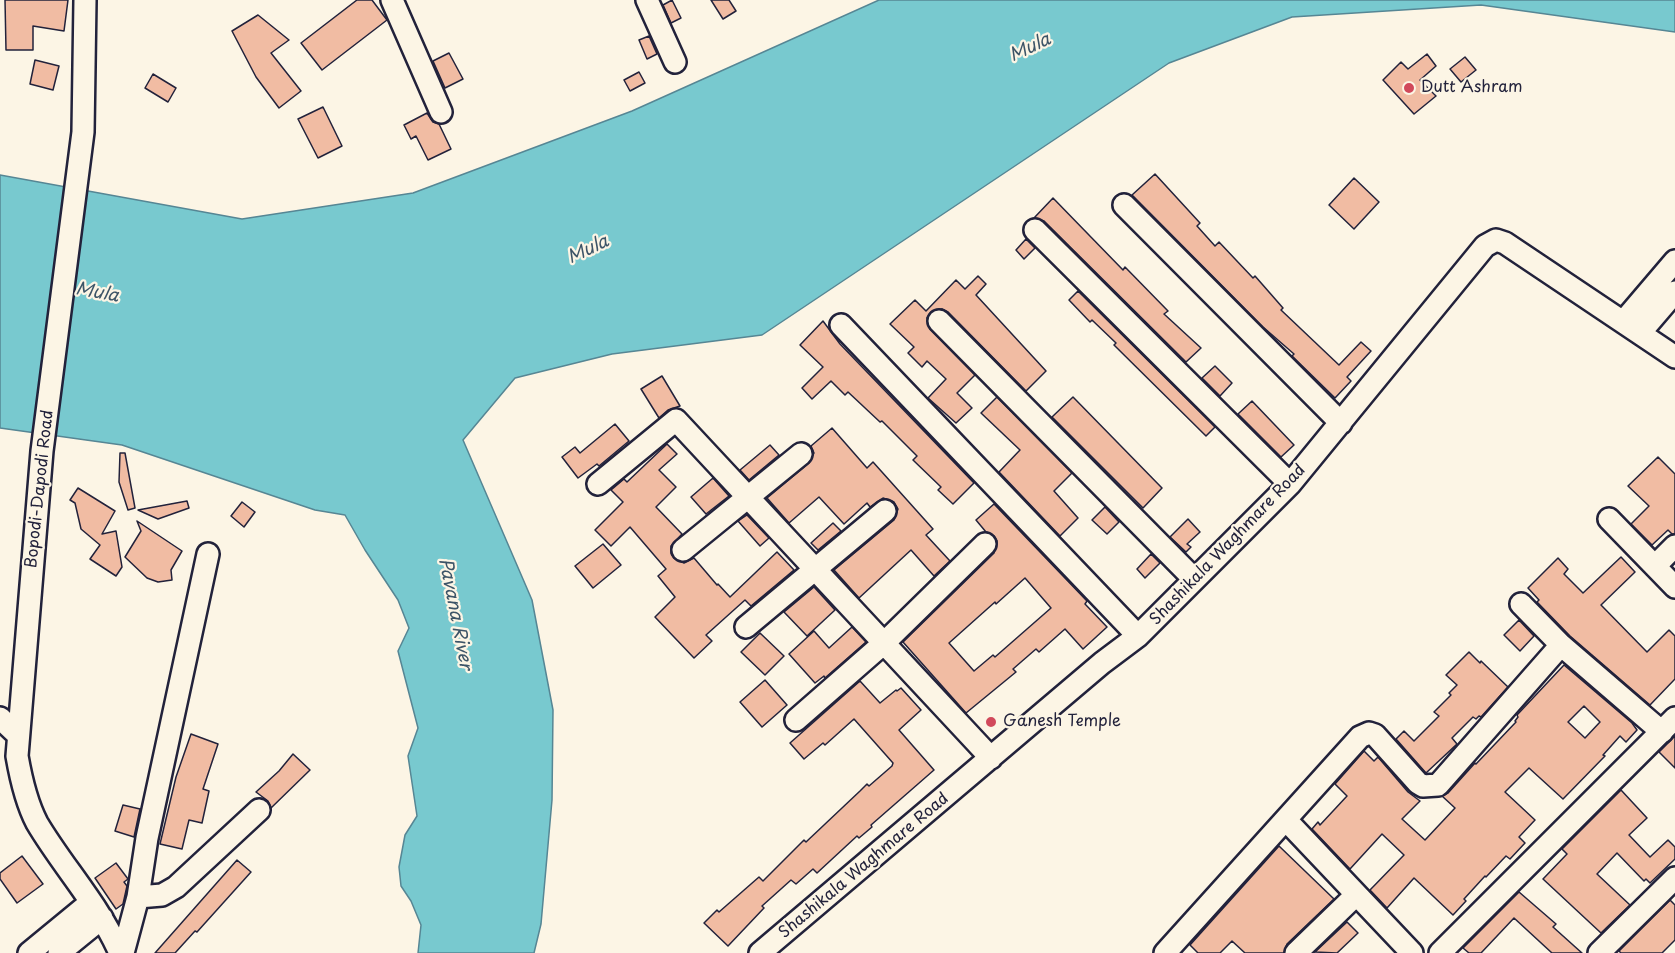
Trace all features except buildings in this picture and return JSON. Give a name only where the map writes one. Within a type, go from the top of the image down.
[{"type":"street","name":"Bopodi-Dapodi Road","points":[[85,0],[82,132],[42,451],[17,756],[29,804],[37,822],[97,910],[121,953]]},
{"type":"street","points":[[392,0],[441,112]]},
{"type":"street","points":[[647,0],[675,62]]},
{"type":"street","points":[[1124,205],[1341,423]]},
{"type":"street","points":[[1035,230],[1290,484]]},
{"type":"street","name":"Shashikala Waghmare Road","points":[[760,953],[1102,663],[1138,636],[1290,484],[1474,256],[1485,246],[1496,240],[1506,243],[1675,357]]},
{"type":"street","points":[[1632,327],[1647,310],[1675,261]]},
{"type":"street","points":[[1647,310],[1675,292]]},
{"type":"street","points":[[939,321],[1194,579]]},
{"type":"street","points":[[841,325],[1138,636]]},
{"type":"street","points":[[598,484],[676,420],[991,759]]},
{"type":"street","points":[[683,550],[801,454]]},
{"type":"street","points":[[746,627],[885,511]]},
{"type":"street","points":[[1609,519],[1675,587]]},
{"type":"street","points":[[796,720],[884,642],[985,544]]},
{"type":"street","points":[[1655,566],[1675,546]]},
{"type":"street","points":[[121,953],[138,897],[147,838],[208,554]]},
{"type":"street","points":[[1440,953],[1668,725],[1562,645],[1521,604]]},
{"type":"street","points":[[1165,953],[1364,734],[1375,735],[1418,783],[1430,787],[1438,785],[1562,645]]},
{"type":"street","points":[[0,718],[18,735]]},
{"type":"street","points":[[138,897],[162,895],[176,887],[259,810]]},
{"type":"street","points":[[1286,820],[1412,953]]},
{"type":"street","points":[[1599,953],[1675,878]]},
{"type":"street","points":[[1296,953],[1356,895]]},
{"type":"street","points":[[28,953],[97,910]]},
{"type":"street","points":[[59,953],[97,910]]},
{"type":"water","points":[[879,0],[1675,0],[1675,32],[1481,5],[1292,17],[1169,63],[762,335],[612,354],[515,378],[463,440],[532,600],[553,710],[552,800],[541,924],[534,953],[418,953],[421,925],[411,901],[401,886],[399,867],[405,835],[417,816],[408,756],[418,728],[398,651],[409,628],[398,600],[345,515],[315,510],[122,445],[0,428],[0,175],[242,219],[413,193],[632,111]]},
{"type":"place","name":"Dutt Ashram","points":[[1409,88]]},
{"type":"place","name":"Ganesh Temple","points":[[991,722]]},
{"type":"water label","name":"Mula","points":[[1030,48]]},
{"type":"water label","name":"Mula","points":[[588,250]]},
{"type":"water label","name":"Mula","points":[[97,293]]},
{"type":"water label","name":"Pavana River","points":[[455,614]]}]
